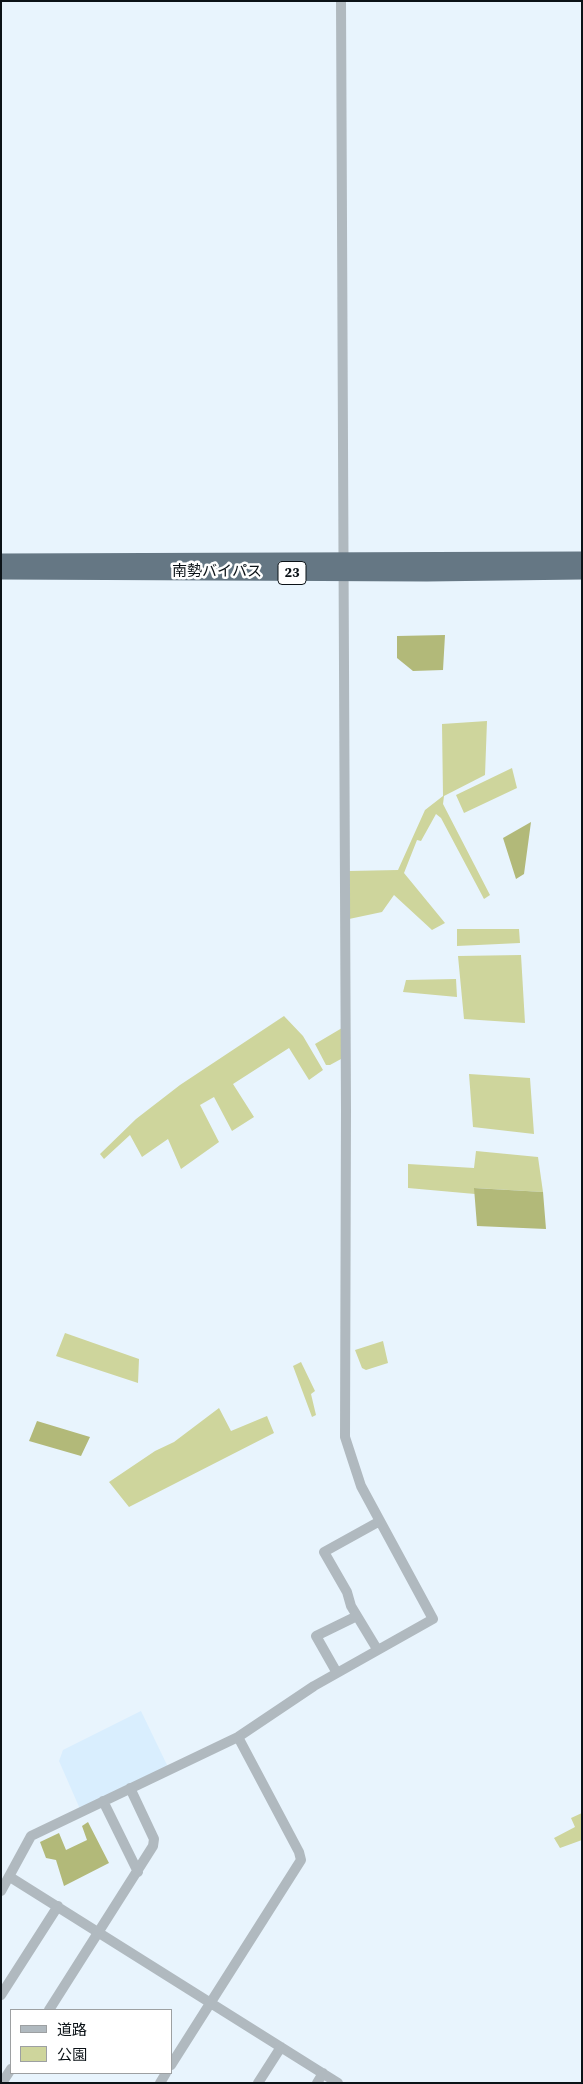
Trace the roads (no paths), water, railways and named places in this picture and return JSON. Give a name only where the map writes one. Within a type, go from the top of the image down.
[{"type":"highway","name":"南勢バイパス","points":[[1,572],[343,566],[582,559]]},
{"type":"highway","name":"南勢バイパス","points":[[1,561],[582,572]]},
{"type":"street","points":[[1,1891],[31,1836],[238,1737],[377,1648],[433,1619],[361,1486],[345,1437],[346,1109],[341,1]]},
{"type":"street","points":[[377,1648],[357,1616],[347,1592],[324,1552],[380,1521]]},
{"type":"street","points":[[337,1673],[316,1636],[357,1616]]},
{"type":"street","points":[[172,2063],[301,1860],[299,1852],[238,1737]]},
{"type":"street","points":[[50,2009],[153,1846],[154,1839],[130,1788]]},
{"type":"street","points":[[103,1801],[138,1872]]},
{"type":"street","points":[[10,1877],[338,2083]]},
{"type":"street","points":[[1,1995],[58,1906]]},
{"type":"street","points":[[258,2083],[281,2047]]},
{"type":"street","points":[[2,2083],[10,2071]]},
{"type":"street","points":[[317,2083],[323,2073]]}]
